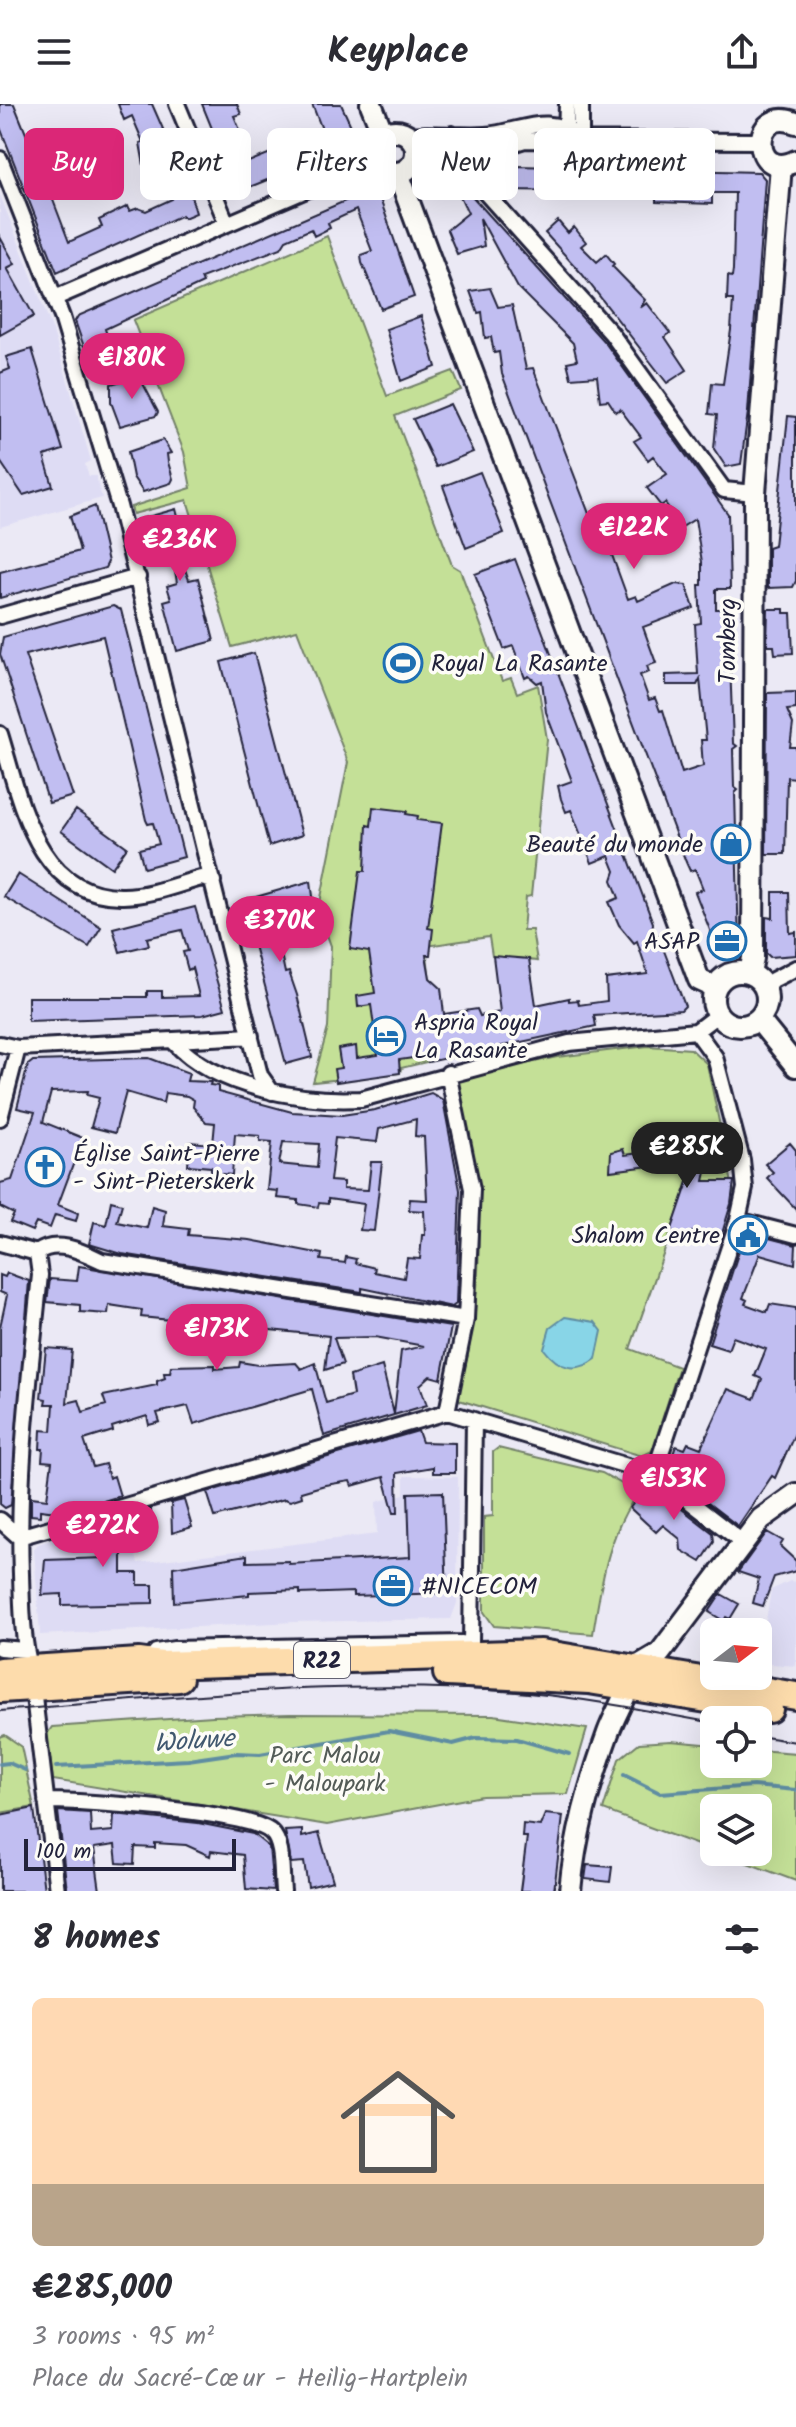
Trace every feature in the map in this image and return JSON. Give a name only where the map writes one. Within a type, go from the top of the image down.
[{"type":"highway","name":"R22","points":[[0,1671],[147,1663],[462,1658],[541,1653],[632,1678],[796,1713]]},
{"type":"highway","name":"R22","points":[[0,1689],[29,1670],[203,1677],[380,1673],[632,1678],[796,1696]]},
{"type":"street","points":[[177,104],[227,224]]},
{"type":"street","points":[[371,104],[381,128]]},
{"type":"street","points":[[567,104],[570,128]]},
{"type":"street","points":[[573,128],[581,104]]},
{"type":"street","points":[[715,140],[760,141],[764,130],[789,114]]},
{"type":"street","points":[[513,128],[529,124],[544,128]]},
{"type":"street","points":[[396,131],[412,135]]},
{"type":"street","points":[[404,169],[416,150],[408,135]]},
{"type":"street","name":"Tomberg","points":[[757,979],[753,958],[755,493],[788,163],[768,160],[760,141]]},
{"type":"street","points":[[0,159],[83,379],[138,577],[260,1075],[272,1092]]},
{"type":"street","points":[[396,169],[412,168]]},
{"type":"street","points":[[404,169],[699,980],[714,987]]},
{"type":"street","points":[[55,298],[283,200]]},
{"type":"street","points":[[492,200],[611,333],[724,490],[755,493]]},
{"type":"street","points":[[0,616],[138,577]]},
{"type":"street","points":[[0,734],[33,839],[49,863],[78,885],[104,895],[125,896],[201,878],[213,881]]},
{"type":"street","points":[[757,979],[766,1006],[758,1019],[737,1026],[717,1015],[712,1002],[714,987],[731,972],[757,979],[796,968]]},
{"type":"street","points":[[174,1042],[186,1056],[232,1078],[272,1092],[318,1101],[361,1099],[448,1073],[569,1043],[696,1031],[717,1015]]},
{"type":"street","points":[[758,1019],[796,1066]]},
{"type":"street","points":[[654,1474],[738,1220],[745,1188],[742,1160],[715,1057],[696,1031]]},
{"type":"street","points":[[0,1044],[18,1048],[251,1036]]},
{"type":"street","points":[[0,1118],[18,1048]]},
{"type":"street","points":[[447,1412],[466,1319],[472,1189],[448,1073]]},
{"type":"street","points":[[738,1220],[796,1235]]},
{"type":"street","points":[[0,1243],[37,1253]]},
{"type":"street","points":[[37,1253],[44,1248],[63,1247],[102,1261],[466,1319]]},
{"type":"street","points":[[37,1253],[40,1275],[19,1484],[19,1537],[29,1670],[57,1891]]},
{"type":"street","points":[[19,1537],[447,1412],[654,1474],[741,1541]]},
{"type":"street","points":[[471,1643],[474,1420]]},
{"type":"street","points":[[570,1891],[584,1801],[609,1728],[632,1678],[666,1645],[741,1541],[761,1519],[796,1494]]},
{"type":"street","points":[[0,1520],[19,1537]]},
{"type":"street","points":[[147,1663],[156,1652],[174,1649],[471,1643],[496,1654]]},
{"type":"street","points":[[0,1648],[29,1670]]},
{"type":"street","points":[[46,1801],[204,1813],[266,1828],[278,1841],[283,1891]]},
{"type":"shaded area","points":[[0,195],[53,331],[91,461],[85,464],[89,476],[96,476],[102,498],[0,527]]},
{"type":"shaded area","points":[[404,1476],[458,1477],[457,1603],[451,1619],[294,1622],[40,1635],[34,1549],[38,1544],[124,1516],[138,1563],[377,1534],[376,1502],[404,1494]]},
{"type":"shaded area","points":[[790,1581],[796,1582],[796,1666],[772,1664],[772,1618],[766,1618],[771,1590]]},
{"type":"green space","name":"Royal La Rasante","points":[[327,236],[387,396],[453,371],[461,390],[395,416],[452,565],[460,570],[502,681],[511,678],[517,693],[538,685],[547,739],[531,896],[526,897],[523,930],[532,930],[537,961],[492,956],[489,937],[426,946],[439,1059],[401,1068],[400,1073],[313,1082],[328,1028],[331,946],[327,935],[315,928],[348,762],[297,630],[232,647],[187,500],[133,514],[131,507],[191,488],[184,452],[133,320]]},
{"type":"green space","points":[[648,1046],[691,1049],[707,1064],[734,1193],[683,1198],[630,1349],[679,1367],[652,1451],[642,1456],[456,1399],[473,1327],[479,1251],[475,1187],[455,1079],[557,1057]]},
{"type":"green space","points":[[498,1448],[602,1473],[638,1493],[613,1542],[593,1634],[494,1626],[484,1612],[484,1517],[493,1516],[493,1452]]},
{"type":"green space","name":"Parc Malou - Maloupark","points":[[290,1714],[493,1715],[587,1729],[568,1794],[482,1796],[327,1825],[53,1780],[47,1734],[52,1727]]},
{"type":"green space","points":[[5,1735],[21,1746],[34,1807],[0,1813],[0,1737]]},
{"type":"green space","points":[[639,1743],[700,1744],[700,1778],[772,1778],[772,1751],[796,1753],[796,1881],[756,1866],[772,1866],[772,1794],[700,1794],[700,1846],[603,1810],[619,1759]]},
{"type":"water","points":[[565,1317],[595,1322],[602,1331],[596,1359],[589,1364],[568,1367],[555,1361],[544,1349],[550,1328]]},
{"type":"building","points":[[0,104],[14,104],[24,129],[24,188],[0,127]]},
{"type":"building","points":[[118,104],[152,104],[163,128],[140,128],[140,135],[132,116],[124,120]]},
{"type":"building","points":[[202,104],[237,104],[241,114],[234,116],[239,128],[212,128]]},
{"type":"building","points":[[312,104],[341,104],[352,128],[321,128]]},
{"type":"building","points":[[267,155],[267,180],[251,186],[251,161]]},
{"type":"building","points":[[518,166],[534,166],[534,190],[518,190]]},
{"type":"building","points":[[715,171],[759,172],[765,179],[748,412],[741,464],[726,467],[714,449],[717,415],[709,414],[712,383],[723,384],[731,330],[733,300],[727,300],[728,276],[732,277],[733,270],[735,193],[715,193]]},
{"type":"building","points":[[29,200],[53,200],[69,242],[102,227],[99,220],[128,206],[130,211],[138,208],[146,211],[170,200],[192,200],[196,213],[184,218],[182,215],[57,272]]},
{"type":"building","points":[[348,200],[380,200],[414,297],[381,309],[362,263],[361,255],[372,251],[356,210],[328,223],[330,228],[314,236],[311,229],[286,240],[281,248],[201,278],[203,283],[105,329],[113,353],[89,361],[75,321],[78,316]]},
{"type":"building","points":[[462,200],[476,200],[606,344],[728,514],[730,589],[716,589],[716,609],[728,609],[733,743],[737,746],[733,749],[734,787],[738,790],[735,793],[739,948],[717,948],[695,892],[703,889],[695,869],[690,871],[686,862],[502,374],[499,352],[494,353],[491,337],[485,338],[482,312],[478,313],[470,291],[490,288],[498,307],[512,305],[526,369],[533,368],[603,550],[609,547],[628,599],[636,596],[638,601],[676,584],[686,585],[694,608],[643,627],[656,663],[647,666],[649,672],[640,675],[649,700],[655,698],[660,711],[663,710],[682,773],[703,766],[701,740],[706,740],[700,679],[697,685],[666,685],[666,675],[698,674],[695,624],[701,623],[699,585],[702,585],[702,562],[695,519],[682,527],[665,503],[661,506],[647,488],[667,474],[653,456],[648,460],[634,441],[641,437],[620,409],[616,412],[608,400],[600,401],[597,376],[571,378],[567,362],[577,360],[573,343],[518,288],[480,218],[484,246],[457,254],[447,230],[468,213]]},
{"type":"building","points":[[712,200],[712,204],[656,202]]},
{"type":"building","points":[[558,221],[568,233],[574,227],[586,242],[581,246],[597,262],[606,254],[614,264],[612,266],[645,300],[640,308],[647,303],[670,333],[665,337],[687,370],[667,383],[582,274],[545,233]]},
{"type":"building","points":[[0,237],[15,264],[7,268],[34,316],[0,335]]},
{"type":"building","points":[[421,316],[436,367],[401,381],[386,329]]},
{"type":"building","points":[[32,349],[63,450],[44,456],[53,486],[23,495],[0,461],[0,373],[10,369],[6,357]]},
{"type":"building","points":[[139,376],[158,412],[156,416],[120,426],[111,402],[111,384]]},
{"type":"building","points":[[450,404],[473,452],[436,467],[413,419]]},
{"type":"building","points":[[788,416],[796,417],[796,581],[793,587],[768,588],[768,548],[774,546]]},
{"type":"building","points":[[163,440],[171,453],[167,454],[173,479],[171,483],[143,492],[133,477],[128,452]]},
{"type":"building","points":[[480,472],[504,533],[466,548],[443,486]]},
{"type":"building","points":[[95,506],[108,562],[105,568],[0,598],[0,572],[80,551],[70,516]]},
{"type":"building","points":[[176,509],[180,525],[184,524],[192,554],[180,556],[189,580],[198,578],[214,641],[177,651],[164,601],[171,599],[167,586],[177,583],[173,558],[161,561],[156,545],[151,547],[144,518]]},
{"type":"building","points":[[515,559],[653,923],[652,933],[658,935],[685,1006],[681,1010],[594,1015],[596,1026],[428,1062],[427,1056],[399,1060],[400,1073],[336,1082],[334,1069],[341,1068],[338,1049],[356,1046],[357,1058],[378,1055],[371,1005],[358,1007],[357,996],[375,993],[369,952],[350,949],[360,871],[365,871],[367,825],[371,826],[373,807],[407,811],[406,814],[418,816],[417,820],[442,823],[428,928],[433,929],[430,955],[426,955],[430,978],[441,988],[444,1014],[477,1009],[480,1016],[500,1012],[493,956],[529,959],[536,1005],[569,998],[569,1001],[578,1000],[579,1005],[607,1001],[606,979],[648,974],[637,941],[634,943],[619,925],[609,902],[619,898],[612,880],[615,871],[609,856],[592,863],[571,810],[566,812],[561,799],[558,786],[572,781],[546,712],[542,681],[537,683],[529,676],[525,678],[513,646],[504,649],[475,574]]},
{"type":"building","points":[[113,606],[121,610],[184,857],[144,868],[139,849],[159,844],[153,823],[148,824],[146,820],[103,636],[25,655],[73,796],[49,803],[0,654],[3,637]]},
{"type":"building","points":[[768,609],[784,609],[784,613],[791,613],[793,653],[775,654],[774,646],[767,646]]},
{"type":"building","points":[[254,653],[302,835],[269,846],[221,662]]},
{"type":"building","points":[[796,692],[796,709],[787,710],[793,724],[790,747],[796,747],[796,778],[787,777],[785,854],[766,854],[767,693]]},
{"type":"building","points":[[76,810],[127,847],[112,868],[61,831]]},
{"type":"building","points":[[18,874],[101,927],[89,947],[4,897]]},
{"type":"building","points":[[311,881],[314,904],[307,906],[308,910],[274,920],[285,973],[289,972],[297,995],[312,1057],[286,1064],[242,901]]},
{"type":"building","points":[[773,892],[789,892],[790,933],[796,932],[796,955],[770,957],[766,953],[766,917],[773,918]]},
{"type":"building","points":[[195,907],[225,1009],[202,1015],[28,1021],[28,997],[147,997],[147,991],[162,991],[162,997],[199,996],[192,968],[188,970],[183,952],[188,951],[182,930],[147,938],[149,945],[120,952],[113,928]]},
{"type":"building","points":[[149,1058],[189,1073],[187,1081],[211,1082],[210,1085],[218,1086],[218,1092],[292,1112],[342,1115],[375,1110],[431,1093],[443,1100],[460,1190],[456,1304],[452,1307],[362,1288],[362,1292],[122,1254],[89,1244],[94,1222],[106,1225],[111,1201],[122,1204],[117,1222],[147,1228],[152,1206],[165,1210],[163,1226],[189,1229],[188,1235],[250,1240],[322,1254],[321,1260],[345,1263],[346,1257],[356,1259],[355,1263],[375,1268],[374,1272],[404,1278],[407,1258],[420,1259],[422,1235],[425,1235],[424,1211],[409,1210],[410,1199],[427,1200],[424,1137],[415,1136],[416,1119],[379,1129],[377,1142],[335,1138],[330,1181],[343,1182],[343,1189],[368,1190],[371,1162],[382,1162],[374,1231],[360,1230],[364,1204],[328,1199],[328,1204],[319,1203],[318,1207],[298,1204],[298,1200],[277,1198],[278,1191],[267,1190],[272,1142],[260,1141],[260,1136],[235,1134],[232,1175],[211,1173],[211,1167],[188,1165],[190,1142],[213,1144],[215,1123],[206,1122],[193,1107],[194,1100],[187,1096],[165,1093],[163,1103],[126,1092],[115,1133],[91,1127],[99,1098],[87,1095],[88,1091],[51,1092],[43,1122],[83,1138],[58,1205],[78,1213],[76,1221],[55,1215],[50,1228],[36,1223],[32,1231],[10,1222],[14,1214],[0,1207],[0,1183],[12,1180],[35,1112],[17,1108],[28,1065],[33,1061]],"holes":[[[283,1142],[319,1144],[317,1168],[279,1164]]]},
{"type":"building","points":[[790,1143],[796,1150],[796,1209],[767,1178],[773,1172],[765,1164]]},
{"type":"building","points":[[646,1146],[653,1152],[684,1146],[684,1151],[708,1163],[704,1181],[734,1181],[720,1240],[692,1232],[690,1239],[671,1232],[691,1173],[674,1167],[673,1163],[610,1171],[611,1152],[623,1149],[625,1155],[640,1153]]},
{"type":"building","points":[[745,1232],[796,1245],[795,1264],[760,1254],[743,1298],[747,1300],[745,1304],[767,1312],[770,1304],[796,1308],[796,1431],[775,1478],[772,1476],[738,1526],[670,1474],[668,1468],[676,1446],[685,1449],[688,1443],[701,1448],[728,1389],[754,1399],[762,1379],[755,1376],[766,1349],[733,1337],[728,1350],[709,1344]]},
{"type":"building","points":[[79,1266],[451,1327],[441,1379],[430,1376],[420,1385],[427,1405],[324,1436],[312,1389],[194,1424],[188,1406],[157,1413],[160,1422],[149,1425],[147,1416],[112,1427],[113,1431],[84,1440],[93,1467],[105,1464],[109,1478],[114,1476],[120,1496],[64,1513],[40,1510],[40,1516],[31,1515],[31,1497],[47,1499],[52,1462],[42,1461],[43,1449],[40,1449],[41,1430],[52,1431],[54,1404],[45,1404],[46,1399],[41,1398],[46,1348],[72,1350],[67,1403],[79,1400],[83,1412],[106,1405],[103,1396],[157,1385],[157,1381],[165,1378],[164,1373],[170,1373],[171,1366],[215,1365],[215,1369],[239,1367],[240,1362],[258,1365],[296,1363],[301,1369],[315,1363],[326,1403],[353,1395],[350,1376],[382,1366],[394,1414],[401,1351],[424,1346],[375,1337],[334,1338],[343,1364],[325,1370],[329,1336],[141,1317],[142,1310],[109,1305],[108,1314],[80,1312],[80,1305],[47,1302],[50,1279],[77,1281]]},
{"type":"building","points":[[7,1273],[29,1281],[11,1505],[5,1508],[0,1504],[0,1327],[7,1295],[0,1292],[0,1275],[5,1277]]},
{"type":"building","points":[[418,1431],[422,1442],[455,1443],[455,1473],[433,1473],[433,1467],[397,1473],[398,1513],[394,1513],[384,1477],[352,1486],[350,1481],[325,1485],[301,1492],[302,1497],[290,1501],[285,1499],[215,1517],[207,1492]]},
{"type":"building","points":[[648,1483],[713,1533],[714,1542],[701,1562],[681,1550],[680,1539],[663,1525],[656,1532],[630,1508]]},
{"type":"building","points":[[443,1492],[447,1593],[353,1596],[353,1592],[300,1594],[300,1590],[249,1592],[249,1595],[174,1602],[173,1567],[247,1555],[247,1562],[289,1561],[289,1564],[410,1557],[408,1493]]},
{"type":"building","points":[[184,1500],[192,1527],[172,1533],[171,1503]]},
{"type":"building","points":[[151,1509],[152,1539],[122,1548],[122,1573],[138,1573],[138,1585],[153,1585],[153,1603],[62,1605],[62,1594],[42,1595],[45,1560],[104,1558],[105,1524]]},
{"type":"building","points":[[767,1532],[783,1541],[780,1546],[796,1561],[796,1571],[774,1577],[763,1606],[753,1603],[759,1579],[738,1572]]},
{"type":"building","points":[[721,1594],[739,1604],[731,1618],[719,1618],[709,1612]]},
{"type":"building","points":[[34,1808],[44,1891],[0,1891],[0,1815]]},
{"type":"building","points":[[58,1811],[90,1813],[91,1833],[113,1831],[114,1814],[198,1823],[253,1834],[269,1847],[273,1891],[246,1889],[243,1855],[211,1851],[210,1856],[186,1845],[155,1843],[155,1848],[135,1847],[134,1864],[117,1863],[115,1845],[94,1848],[100,1891],[67,1891]]},
{"type":"building","points":[[545,1814],[563,1816],[554,1891],[520,1891],[527,1837],[522,1837],[523,1824],[540,1826]]},
{"type":"building","points":[[302,1830],[302,1837],[319,1833],[333,1881],[308,1887],[304,1862],[291,1863],[285,1831]]},
{"type":"building","points":[[587,1865],[612,1867],[610,1882],[585,1879]]},
{"type":"waterway","name":"Woluwe","points":[[56,1767],[188,1760],[236,1753],[260,1754],[389,1731],[453,1744],[476,1738],[517,1739],[569,1754]]},
{"type":"waterway","name":"Woluwe","points":[[0,1764],[9,1763],[25,1770]]},
{"type":"waterway","name":"Woluwe","points":[[624,1775],[660,1793],[753,1786],[796,1790]]},
{"type":"tram line","points":[[0,1711],[197,1695],[396,1687],[528,1693],[700,1720]]},
{"type":"tram line","points":[[772,1738],[796,1742]]},
{"type":"place","name":"Royal La Rasante","points":[[403,663]]},
{"type":"place","name":"Beauté du monde","points":[[731,844]]},
{"type":"place","name":"ASAP","points":[[727,941]]},
{"type":"place","name":"Aspria Royal La Rasante","points":[[386,1036]]},
{"type":"place","name":"Église Saint-Pierre - Sint-Pieterskerk","points":[[45,1167]]},
{"type":"place","name":"Shalom Centre","points":[[748,1235]]},
{"type":"place","name":"#NICECOM","points":[[393,1586]]}]
